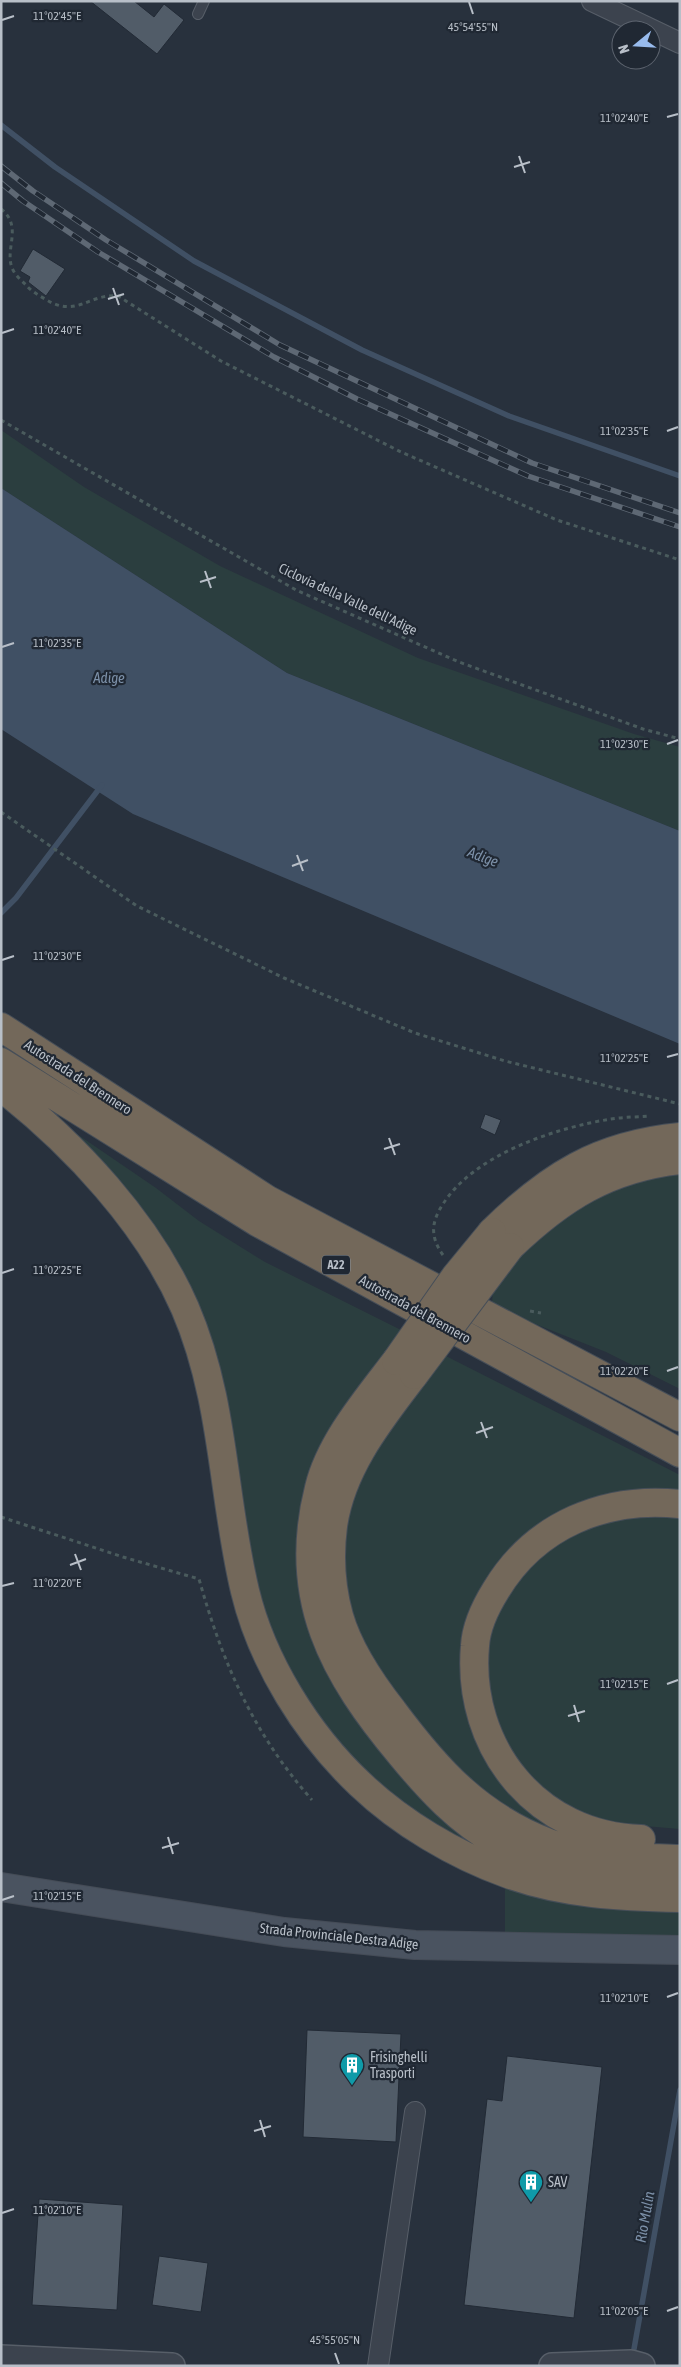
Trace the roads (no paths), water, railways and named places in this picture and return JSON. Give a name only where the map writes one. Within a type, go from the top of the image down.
[{"type":"highway","name":"Autostrada del Brennero","points":[[1,1027],[268,1200],[680,1417]]},
{"type":"highway","name":"Autostrada del Brennero","points":[[1,1062],[257,1222],[680,1453]]},
{"type":"highway","points":[[1,1087],[28,1108],[108,1189],[155,1250],[184,1307],[211,1382],[238,1556],[251,1613],[281,1680],[323,1743],[360,1784],[399,1815],[458,1852],[484,1864],[510,1875],[547,1886],[593,1894],[680,1898]]},
{"type":"highway","points":[[501,1239],[540,1188],[575,1166],[598,1155],[623,1147],[680,1138]]},
{"type":"highway","points":[[680,1160],[638,1167],[594,1183],[567,1198],[540,1218],[501,1239],[455,1277],[405,1368],[379,1421],[353,1463],[342,1491],[333,1525],[331,1558],[333,1583],[340,1617],[354,1652],[374,1686],[451,1782],[477,1803],[511,1826],[550,1843],[582,1852],[680,1859]]},
{"type":"highway","points":[[405,1368],[356,1414],[335,1450],[319,1486],[311,1528],[310,1571],[321,1627],[333,1657],[359,1701],[388,1740],[426,1785],[452,1812],[498,1843],[569,1869],[608,1876],[680,1878]]},
{"type":"highway","points":[[622,1387],[680,1409]]},
{"type":"highway","points":[[680,1504],[627,1505],[597,1511],[555,1529],[530,1546],[506,1572],[490,1600],[475,1645],[474,1674],[482,1720],[498,1756],[516,1782],[540,1805],[562,1819],[593,1832],[626,1839],[680,1840]]},
{"type":"main road","name":"Strada Provinciale Destra Adige","points":[[1,1887],[284,1932],[415,1945],[680,1950]]},
{"type":"street","points":[[592,1],[680,43]]},
{"type":"street","points":[[378,2366],[415,2112]]},
{"type":"street","points":[[1,2358],[172,2366]]},
{"type":"street","points":[[552,2366],[631,2363],[642,2366]]},
{"type":"lane","points":[[198,14],[204,1]]},
{"type":"water","name":"Adige","points":[[1,488],[287,673],[680,831],[680,1044],[133,814],[1,729]]},
{"type":"waterway","points":[[1,125],[55,167],[194,261],[362,350],[509,416],[680,476]]},
{"type":"waterway","points":[[1,913],[16,898],[102,785]]},
{"type":"waterway","name":"Rio Mulin","points":[[634,2349],[680,2090]]},
{"type":"railway","points":[[1,166],[33,191],[106,240],[280,345],[532,463],[680,513]]},
{"type":"railway","points":[[1,183],[23,201],[98,252],[274,357],[357,399],[528,476],[680,527]]},
{"type":"place","name":"Frisinghelli Trasporti","points":[[352,2086]]},
{"type":"place","name":"SAV","points":[[531,2203]]}]
